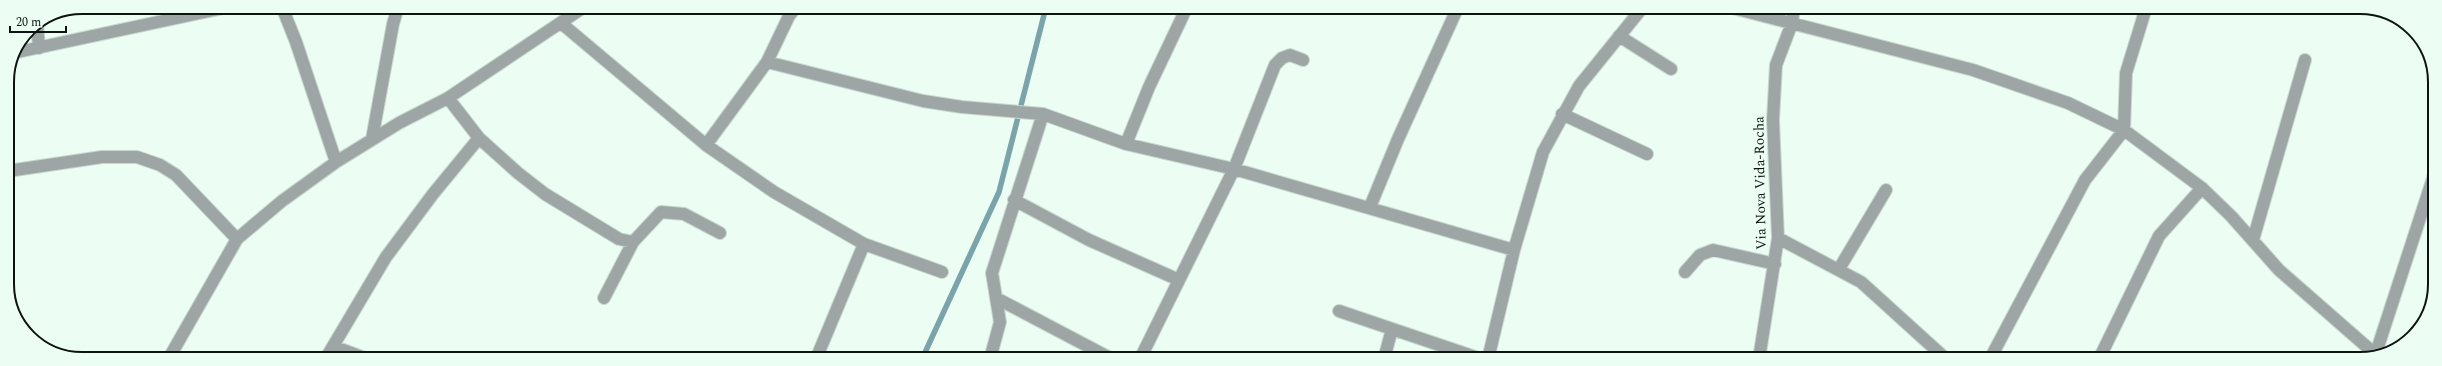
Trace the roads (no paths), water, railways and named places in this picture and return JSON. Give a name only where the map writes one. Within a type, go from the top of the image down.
[{"type":"street","points":[[21,51],[172,14]]},
{"type":"street","points":[[285,14],[296,42],[336,162]]},
{"type":"street","points":[[372,139],[396,14]]},
{"type":"street","points":[[172,352],[237,239],[282,201],[336,162],[372,139],[448,98],[574,14]]},
{"type":"street","points":[[706,145],[766,62],[791,14]]},
{"type":"street","points":[[1126,144],[1149,87],[1184,14]]},
{"type":"street","points":[[1370,207],[1398,139],[1455,14]]},
{"type":"street","points":[[1490,352],[1514,250],[1543,152],[1562,114],[1579,86],[1637,14]]},
{"type":"street","points":[[1757,14],[1973,70],[2068,103],[2124,130],[2202,188],[2253,240],[2279,270],[2372,351]]},
{"type":"street","name":"Via Nova Vida-Rocha","points":[[1760,352],[1778,238],[1773,120],[1776,65],[1792,23],[1793,14]]},
{"type":"street","points":[[1994,352],[2085,180],[2124,130],[2126,73],[2144,14]]},
{"type":"street","points":[[561,23],[706,145],[774,192],[864,244],[942,272]]},
{"type":"street","points":[[38,31],[39,48]]},
{"type":"street","points":[[1619,36],[1671,69]]},
{"type":"street","points":[[1143,352],[1234,169],[1276,65],[1282,58],[1290,55],[1303,60]]},
{"type":"street","points":[[2253,240],[2304,60]]},
{"type":"street","points":[[766,62],[923,101],[962,107],[1043,114],[1126,144],[1234,169],[1370,207],[1514,250]]},
{"type":"street","points":[[448,98],[479,138],[545,194],[619,239],[633,242]]},
{"type":"street","points":[[992,352],[1000,322],[992,273],[1014,200],[1043,114]]},
{"type":"street","points":[[1562,114],[1647,154]]},
{"type":"street","points":[[330,352],[386,257],[433,194],[479,138]]},
{"type":"street","points":[[14,170],[102,157],[137,157],[160,165],[176,175],[237,239]]},
{"type":"street","points":[[2102,352],[2160,236],[2202,188]]},
{"type":"street","points":[[1839,269],[1886,190]]},
{"type":"street","points":[[2376,350],[2428,193]]},
{"type":"street","points":[[1014,200],[1089,240],[1179,280]]},
{"type":"street","points":[[604,298],[633,242],[661,212],[684,214],[720,233]]},
{"type":"street","points":[[1778,238],[1861,282],[1938,352]]},
{"type":"street","points":[[819,352],[864,244]]},
{"type":"street","points":[[1685,272],[1700,255],[1713,250],[1775,264]]},
{"type":"street","points":[[996,298],[1099,352]]},
{"type":"street","points":[[1339,311],[1460,352]]},
{"type":"street","points":[[1386,352],[1392,329]]},
{"type":"street","points":[[333,346],[349,352]]},
{"type":"waterway","points":[[925,352],[999,192],[1044,14]]}]
